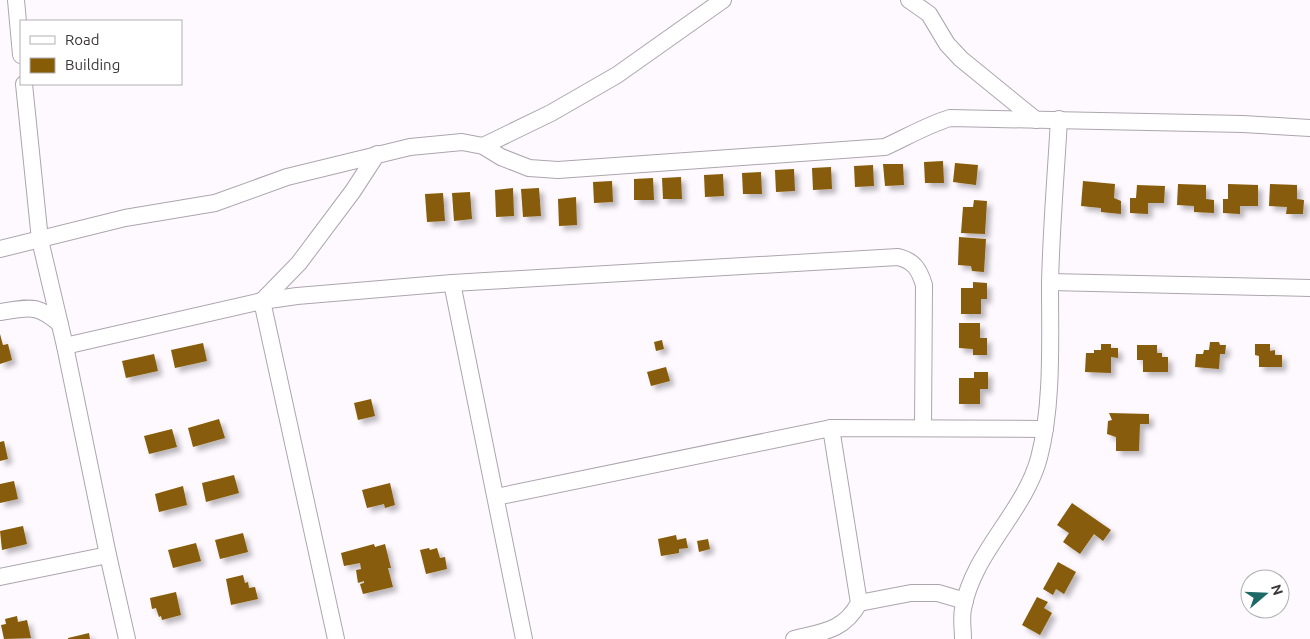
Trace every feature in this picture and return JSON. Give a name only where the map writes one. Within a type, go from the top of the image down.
[{"type":"street","points":[[16,0],[20,44]]},
{"type":"street","points":[[483,146],[550,113],[617,75],[724,0]]},
{"type":"street","points":[[909,0],[929,14],[946,44],[961,59],[1036,120]]},
{"type":"street","points":[[24,85],[40,240],[65,346],[108,555],[128,639]]},
{"type":"street","points":[[0,249],[125,218],[215,203],[286,177],[377,154],[410,147],[462,142],[483,146],[501,157],[529,168],[558,170],[885,147],[932,123],[950,118],[1243,124],[1310,128]]},
{"type":"street","points":[[963,639],[962,609],[971,581],[1025,491],[1039,459],[1045,429],[1050,367],[1050,282],[1060,119]]},
{"type":"street","points":[[262,300],[299,263],[354,191],[377,154]]},
{"type":"street","points":[[65,346],[262,300],[297,296],[452,283],[898,257],[905,259],[920,271],[924,285],[923,428]]},
{"type":"street","points":[[1050,282],[1310,288]]},
{"type":"street","points":[[452,283],[524,639]]},
{"type":"street","points":[[262,300],[336,639]]},
{"type":"street","points":[[0,312],[34,308],[48,313],[60,324]]},
{"type":"street","points":[[496,497],[831,428],[1045,429]]},
{"type":"street","points":[[794,639],[822,633],[840,626],[853,616],[859,603],[831,428]]},
{"type":"street","points":[[0,577],[108,555]]},
{"type":"street","points":[[859,603],[911,593],[938,593],[965,601]]},
{"type":"building","points":[[943,161],[944,183],[925,183],[924,162]]},
{"type":"building","points":[[955,163],[978,165],[976,185],[953,182]]},
{"type":"building","points":[[883,164],[903,164],[904,185],[885,186]]},
{"type":"building","points":[[873,165],[874,186],[855,187],[854,166]]},
{"type":"building","points":[[831,167],[832,189],[813,190],[812,168]]},
{"type":"building","points":[[794,169],[795,191],[776,192],[775,170]]},
{"type":"building","points":[[761,172],[762,194],[743,194],[742,173]]},
{"type":"building","points":[[723,174],[724,196],[705,197],[704,175]]},
{"type":"building","points":[[681,177],[682,199],[663,199],[662,178]]},
{"type":"building","points":[[653,178],[654,200],[634,200],[634,179]]},
{"type":"building","points":[[612,181],[613,202],[594,203],[593,182]]},
{"type":"building","points":[[1083,181],[1115,184],[1114,198],[1121,201],[1121,214],[1101,212],[1101,208],[1081,206]]},
{"type":"building","points":[[1178,184],[1206,185],[1206,199],[1214,200],[1214,213],[1194,212],[1194,206],[1177,205]]},
{"type":"building","points":[[1228,184],[1258,185],[1258,206],[1240,206],[1240,214],[1223,213],[1223,199],[1228,199]]},
{"type":"building","points":[[1270,184],[1297,185],[1297,199],[1304,200],[1303,214],[1286,214],[1287,207],[1269,206]]},
{"type":"building","points":[[1137,185],[1165,186],[1164,203],[1148,203],[1148,214],[1130,213],[1130,198],[1136,198]]},
{"type":"building","points":[[513,188],[514,216],[496,217],[495,190]]},
{"type":"building","points":[[539,188],[541,216],[523,217],[521,189]]},
{"type":"building","points":[[470,192],[472,219],[454,221],[452,193]]},
{"type":"building","points":[[443,193],[445,221],[427,222],[425,194]]},
{"type":"building","points":[[576,197],[577,225],[559,226],[558,199]]},
{"type":"building","points":[[974,200],[987,201],[985,234],[961,233],[963,207],[973,207]]},
{"type":"building","points":[[959,237],[986,239],[984,272],[972,271],[971,266],[958,265]]},
{"type":"building","points":[[973,282],[987,283],[987,299],[981,299],[981,314],[961,314],[961,288],[973,288]]},
{"type":"building","points":[[959,323],[980,323],[980,338],[987,338],[987,355],[973,355],[973,349],[959,348]]},
{"type":"building","points":[[0,334],[3,345],[8,344],[12,360],[0,364]]},
{"type":"building","points":[[662,340],[664,349],[656,351],[654,342]]},
{"type":"building","points":[[1210,342],[1219,342],[1220,345],[1226,345],[1225,354],[1220,354],[1219,369],[1195,367],[1196,354],[1203,354],[1204,350],[1209,350]]},
{"type":"building","points":[[203,343],[207,361],[175,368],[171,350]]},
{"type":"building","points":[[1101,344],[1111,344],[1111,348],[1118,348],[1118,358],[1111,357],[1111,373],[1085,372],[1086,353],[1094,353],[1094,350],[1101,350]]},
{"type":"building","points":[[1255,344],[1270,344],[1270,351],[1275,350],[1275,355],[1282,355],[1282,367],[1259,367],[1259,356],[1255,355]]},
{"type":"building","points":[[1137,345],[1157,345],[1157,353],[1162,353],[1162,357],[1168,357],[1168,372],[1143,372],[1143,360],[1137,360]]},
{"type":"building","points":[[154,354],[158,371],[126,378],[122,361]]},
{"type":"building","points":[[666,367],[670,381],[651,386],[647,372]]},
{"type":"building","points":[[974,372],[988,372],[988,389],[980,389],[980,404],[959,404],[959,378],[974,378]]},
{"type":"building","points":[[371,399],[375,416],[358,420],[354,403]]},
{"type":"building","points":[[1109,413],[1149,414],[1149,424],[1140,424],[1139,451],[1116,451],[1116,437],[1107,434],[1108,421],[1112,420]]},
{"type":"building","points":[[219,419],[225,438],[193,447],[188,428]]},
{"type":"building","points":[[172,429],[177,447],[149,454],[144,436]]},
{"type":"building","points":[[4,441],[8,459],[0,461],[0,442]]},
{"type":"building","points":[[234,475],[239,493],[206,502],[202,483]]},
{"type":"building","points":[[14,481],[18,499],[0,503],[0,484]]},
{"type":"building","points":[[390,483],[395,505],[385,508],[384,504],[367,508],[362,490]]},
{"type":"building","points":[[183,486],[187,505],[159,512],[155,494]]},
{"type":"building","points":[[1072,503],[1111,530],[1103,541],[1094,534],[1080,554],[1063,542],[1069,533],[1057,525]]},
{"type":"building","points":[[23,526],[27,544],[2,550],[0,531]]},
{"type":"building","points":[[243,533],[248,552],[220,559],[215,540]]},
{"type":"building","points":[[676,535],[677,540],[686,538],[688,548],[679,549],[679,553],[661,556],[658,539]]},
{"type":"building","points":[[708,539],[710,549],[699,552],[697,541]]},
{"type":"building","points":[[196,543],[201,561],[173,568],[168,550]]},
{"type":"building","points":[[374,544],[375,547],[385,544],[391,568],[388,568],[393,587],[363,594],[360,584],[364,583],[364,581],[358,583],[356,570],[361,569],[360,563],[344,566],[341,553]]},
{"type":"building","points":[[429,548],[430,550],[437,548],[440,558],[445,557],[447,569],[426,574],[420,550]]},
{"type":"building","points":[[1058,562],[1076,572],[1064,594],[1056,589],[1053,595],[1043,589]]},
{"type":"building","points":[[243,575],[245,583],[248,582],[249,588],[255,587],[258,599],[231,605],[226,579]]},
{"type":"building","points":[[176,592],[181,615],[162,620],[156,608],[152,609],[150,598]]},
{"type":"building","points":[[1037,597],[1048,602],[1044,608],[1052,613],[1040,635],[1022,625]]},
{"type":"building","points":[[17,616],[18,622],[27,620],[31,638],[4,639],[1,625],[6,624],[5,619]]},
{"type":"building","points":[[89,633],[90,639],[68,639],[68,638]]}]
